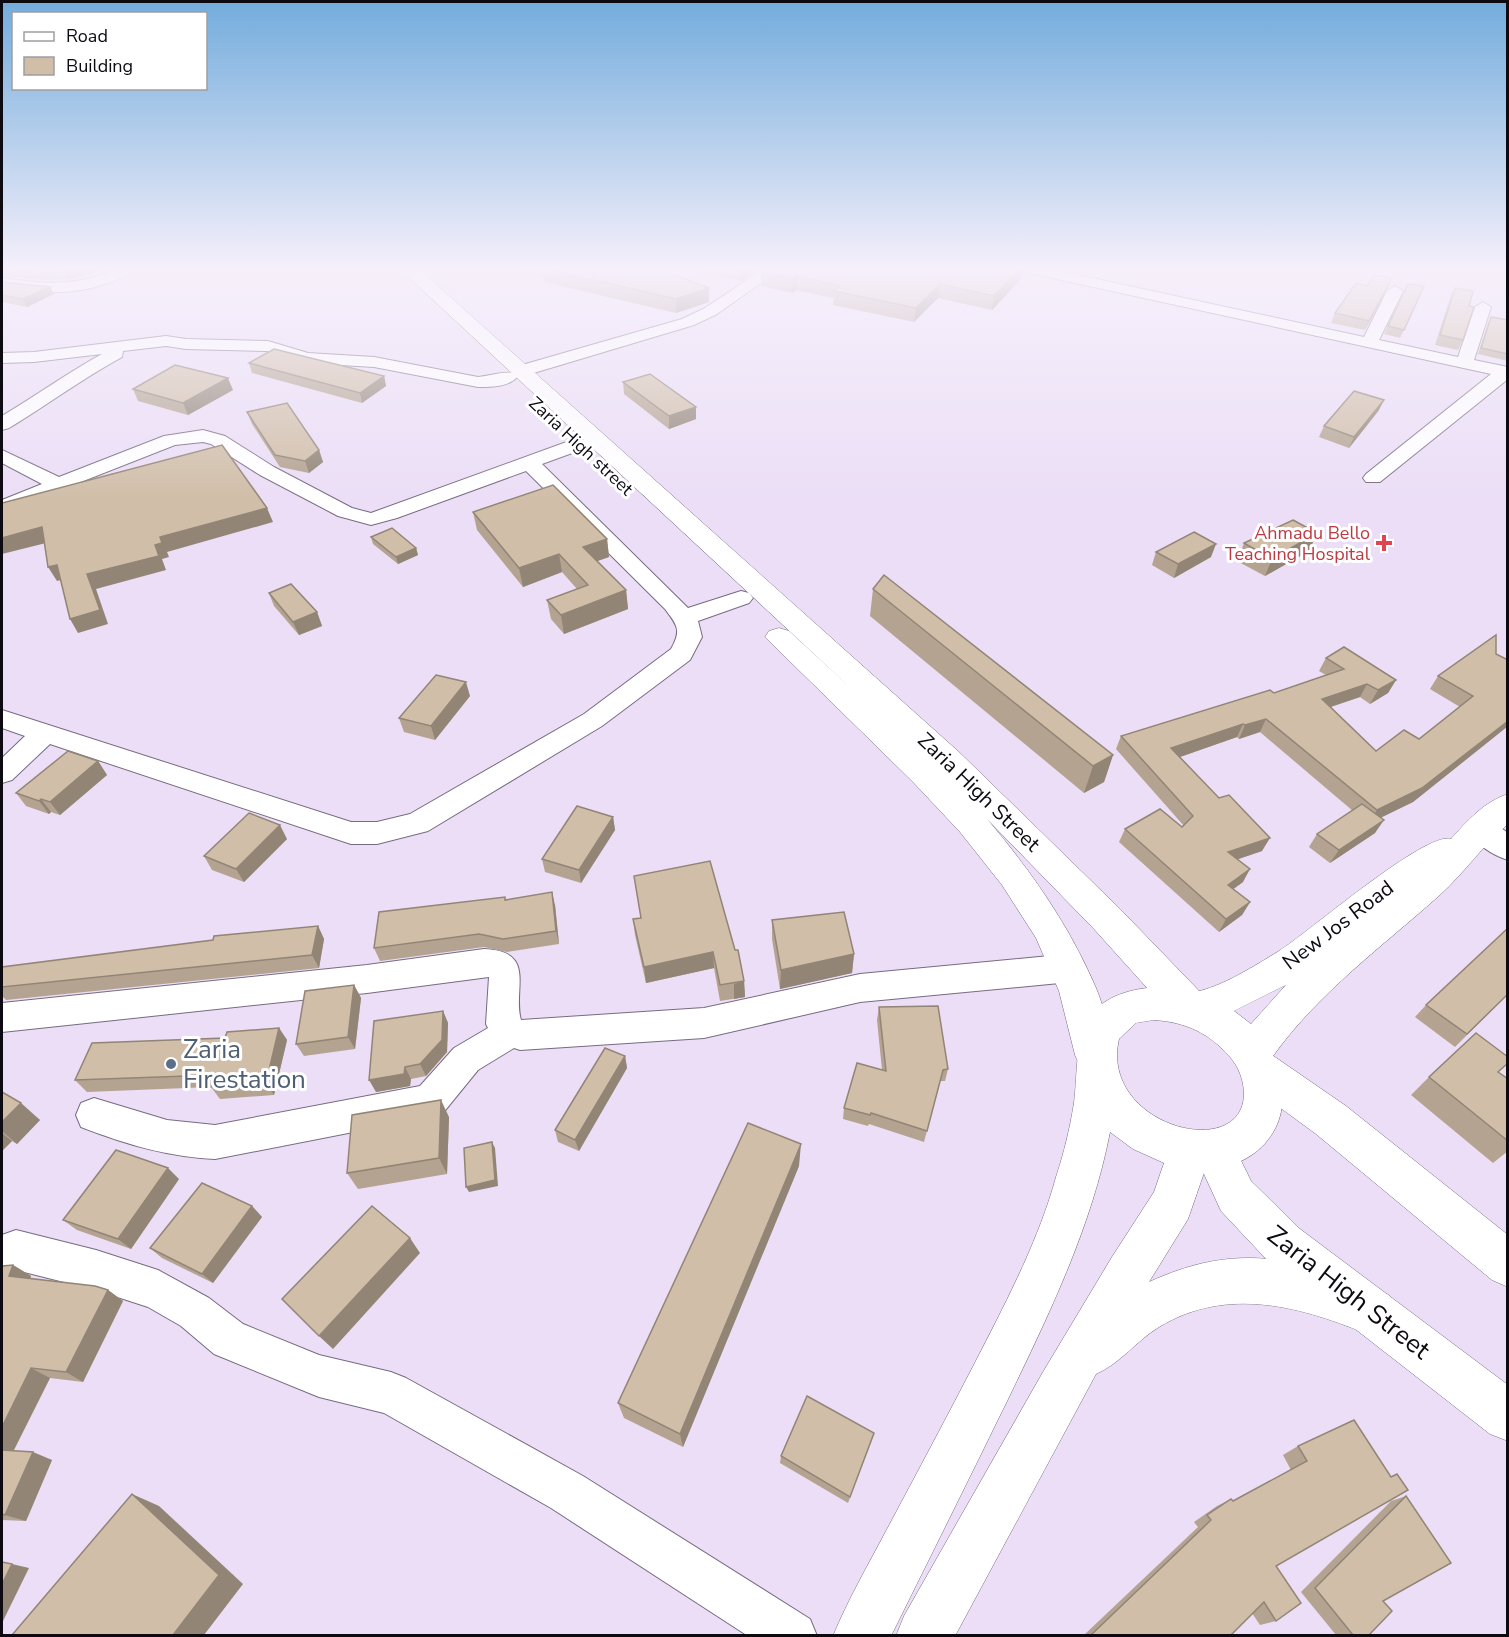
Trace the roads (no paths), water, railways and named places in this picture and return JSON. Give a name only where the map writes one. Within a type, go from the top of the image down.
[{"type":"main road","name":"Zaria High street","points":[[482,346],[749,593]]},
{"type":"main road","name":"Zaria High street","points":[[486,346],[579,444],[749,593]]},
{"type":"main road","name":"Zaria High Street","points":[[749,593],[781,639],[890,740],[983,837],[1013,875],[1041,916],[1082,995],[1096,1062]]},
{"type":"main road","name":"Zaria High Street","points":[[749,593],[948,760],[1107,919],[1192,1008]]},
{"type":"main road","name":"New Jos Road","points":[[1255,1061],[1266,1031],[1287,1008],[1322,975],[1489,836],[1508,806]]},
{"type":"main road","name":"New Jos Road","points":[[1192,1008],[1243,990],[1288,964],[1319,944],[1415,866],[1489,836]]},
{"type":"main road","points":[[861,1635],[986,1391],[1045,1269],[1062,1228],[1091,1121],[1099,1036],[1109,1021],[1125,1010],[1144,1004],[1166,1003],[1192,1008],[1216,1020],[1235,1035],[1255,1061],[1508,1264]]},
{"type":"main road","points":[[1096,1062],[1105,1092],[1119,1113],[1139,1130],[1164,1143],[1202,1150],[1236,1143],[1252,1130],[1262,1111],[1264,1089],[1255,1061]]},
{"type":"main road","name":"Zaria High Street","points":[[1202,1150],[1236,1196],[1284,1245],[1508,1416]]},
{"type":"main road","points":[[924,1635],[1060,1389],[1202,1150]]},
{"type":"main road","points":[[1060,1389],[1109,1334],[1137,1312],[1166,1297],[1202,1284],[1241,1281],[1276,1283],[1311,1289],[1372,1312]]},
{"type":"street","points":[[2,358],[33,357],[120,346]]},
{"type":"street","points":[[2,424],[46,398],[79,373],[128,346]]},
{"type":"street","points":[[269,346],[308,358],[374,362],[478,382],[495,381],[606,346]]},
{"type":"street","points":[[1390,346],[1506,373]]},
{"type":"street","points":[[1464,363],[1470,346]]},
{"type":"street","points":[[1373,478],[1450,413],[1506,373]]},
{"type":"street","points":[[2,507],[171,440],[203,436],[218,440],[267,471],[351,514],[371,519],[445,495],[579,444]]},
{"type":"street","points":[[2,456],[57,484]]},
{"type":"street","points":[[2,719],[351,833],[377,833],[418,823],[593,720],[681,654],[691,630],[684,618],[576,507],[529,463]]},
{"type":"street","points":[[684,618],[749,593]]},
{"type":"street","points":[[2,773],[44,734]]},
{"type":"street","points":[[2,1018],[366,979],[492,962],[502,967],[505,974],[503,1024],[511,1032],[520,1035],[705,1023],[860,988],[1070,968]]},
{"type":"street","points":[[94,1115],[153,1136],[179,1141],[215,1142],[430,1101],[466,1059],[511,1032]]},
{"type":"street","points":[[2,1254],[16,1250],[96,1270],[158,1290],[195,1312],[229,1339],[319,1376],[391,1393],[567,1492],[793,1635]]},
{"type":"place","name":"Ahmadu Bello Teaching Hospital","points":[[1384,543]]},
{"type":"place","name":"Zaria Firestation","points":[[171,1064]]}]
